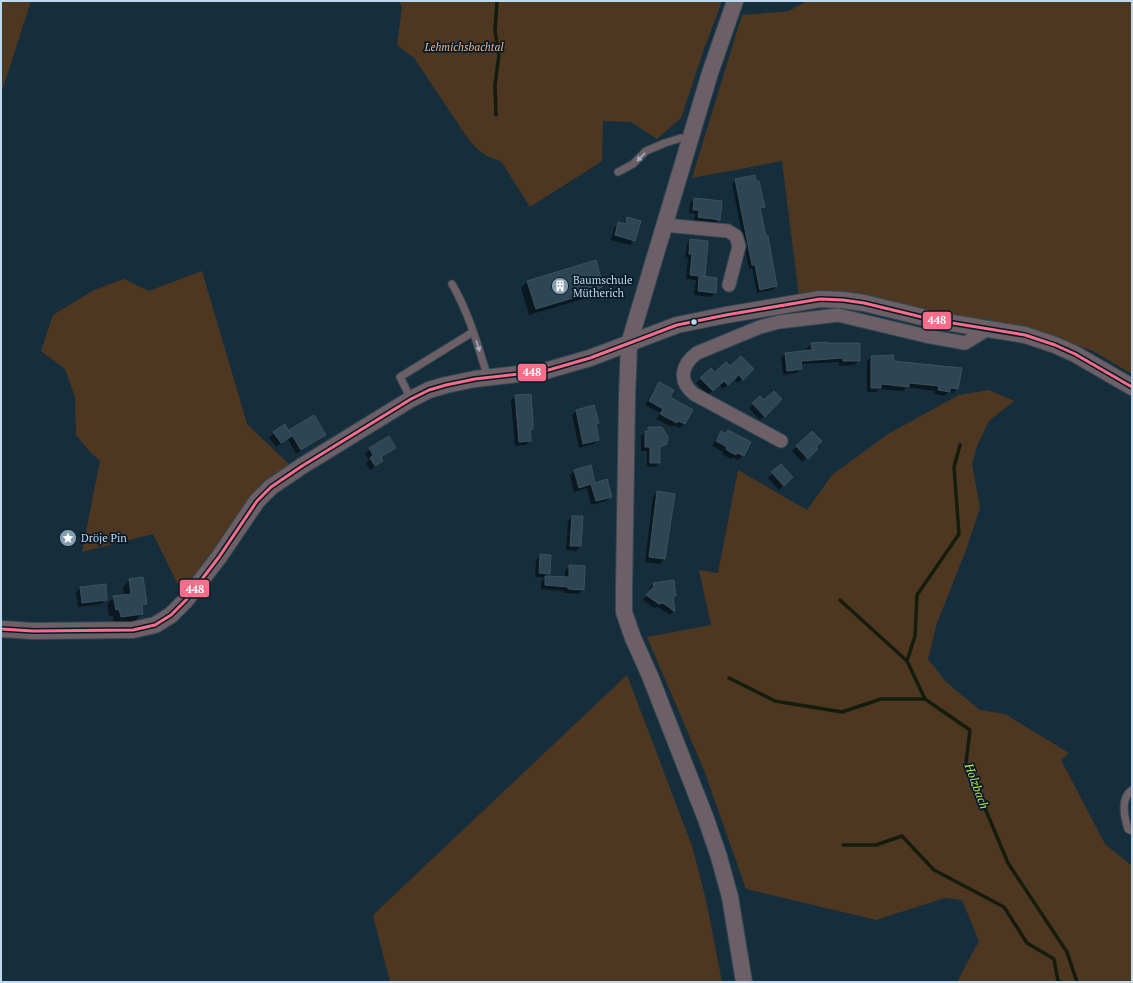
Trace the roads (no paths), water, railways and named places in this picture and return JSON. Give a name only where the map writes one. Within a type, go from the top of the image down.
[{"type":"street","points":[[735,1],[710,73],[630,344],[624,540],[624,612],[633,638],[650,676],[706,819],[719,857],[730,897],[744,982]]},
{"type":"street","points":[[664,225],[728,231],[736,236],[739,246],[729,285]]},
{"type":"street","points":[[1,629],[33,631],[110,631],[133,630],[155,625],[171,615],[186,600],[220,557],[257,501],[271,487],[302,466],[411,399],[428,390],[446,384],[544,371],[590,358],[677,325],[820,299],[843,300],[864,303],[934,320],[1025,335],[1055,345],[1075,354],[1132,387]]},
{"type":"street","points":[[781,441],[688,390],[685,384],[684,368],[689,359],[697,354],[760,327],[779,322],[838,315],[926,336],[965,343],[988,329]]},
{"type":"lane","points":[[618,172],[633,164],[646,151],[681,138],[690,141]]},
{"type":"lane","points":[[452,284],[460,297],[488,378]]},
{"type":"lane","points":[[411,399],[400,377],[473,332]]},
{"type":"lane","points":[[1132,790],[1125,796],[1124,807],[1128,829],[1132,831]]},
{"type":"waterway","points":[[496,115],[495,85],[499,55],[495,31],[497,1]]},
{"type":"waterway","points":[[907,661],[915,636],[917,595],[959,534],[954,467],[960,445]]},
{"type":"waterway","name":"Holzbach","points":[[840,600],[907,661],[925,699],[970,730],[966,763],[1008,863],[1067,952],[1077,982]]},
{"type":"waterway","points":[[729,678],[775,701],[842,712],[881,699],[925,699]]},
{"type":"waterway","points":[[843,845],[876,845],[902,836],[934,870],[1004,907],[1027,943],[1054,959],[1058,981],[1061,982]]},
{"type":"place","name":"Baumschule Mütherich","points":[[560,286]]},
{"type":"place","name":"Dröje Pin","points":[[68,538]]},
{"type":"park label","name":"Lehmichsbachtal","points":[[464,47]]}]
